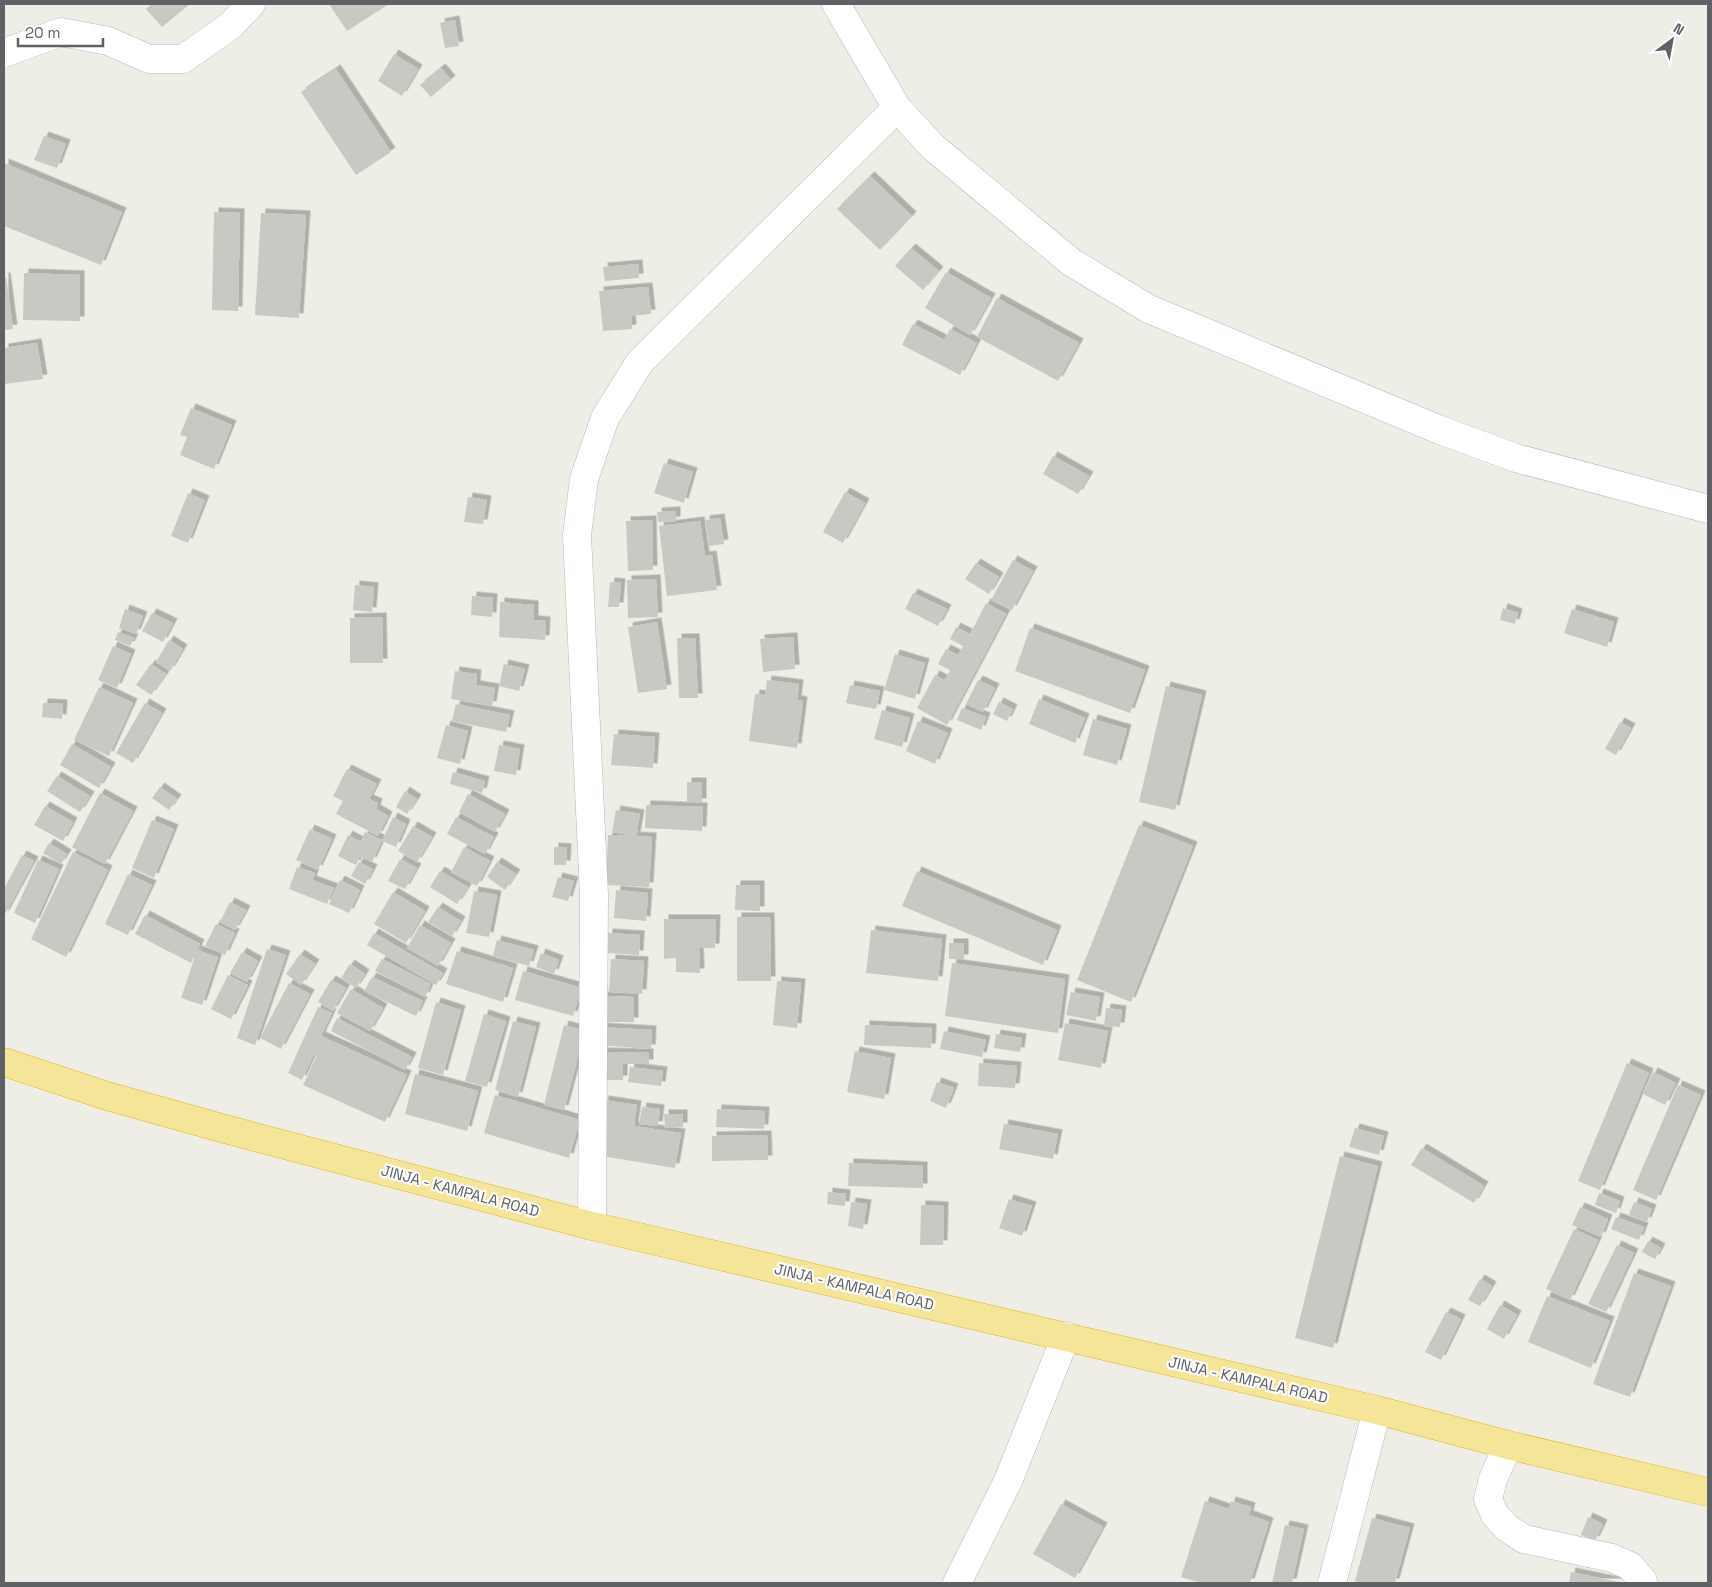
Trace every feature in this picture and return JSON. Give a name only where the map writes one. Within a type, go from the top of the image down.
[{"type":"highway","name":"JINJA - KAMPALA ROAD","points":[[4,1062],[107,1096],[206,1124],[592,1226],[1377,1410],[1508,1445],[1708,1492]]},
{"type":"street","points":[[4,52],[61,32],[108,41],[148,59],[183,59],[230,26],[251,4]]},
{"type":"street","points":[[836,4],[897,108],[933,147],[1071,262],[1149,308],[1440,430],[1516,458],[1708,509]]},
{"type":"street","points":[[592,1226],[594,895],[577,536],[584,479],[604,418],[640,362],[897,108]]},
{"type":"street","points":[[957,1583],[1008,1481],[1066,1336]]},
{"type":"street","points":[[1332,1583],[1377,1410]]},
{"type":"street","points":[[1508,1445],[1493,1479],[1488,1499],[1495,1515],[1501,1522],[1524,1539],[1612,1558],[1630,1566],[1643,1583]]},
{"type":"building","points":[[152,4],[190,4],[162,27],[146,9]]},
{"type":"building","points":[[329,4],[389,4],[347,31]]},
{"type":"building","points":[[455,20],[459,46],[445,48],[440,23]]},
{"type":"building","points":[[394,54],[418,69],[402,96],[378,81]]},
{"type":"building","points":[[441,68],[451,80],[431,97],[420,85]]},
{"type":"building","points":[[336,69],[391,152],[356,175],[301,92]]},
{"type":"building","points":[[44,136],[66,144],[57,168],[34,160]]},
{"type":"building","points":[[4,163],[122,212],[101,265],[4,226]]},
{"type":"building","points":[[870,176],[912,216],[880,250],[837,209]]},
{"type":"building","points":[[214,212],[240,213],[238,311],[212,310]]},
{"type":"building","points":[[261,213],[306,215],[299,318],[255,315]]},
{"type":"building","points":[[911,248],[939,271],[923,290],[895,266]]},
{"type":"building","points":[[638,264],[639,278],[605,281],[603,267]]},
{"type":"building","points":[[946,272],[991,298],[970,335],[925,308]]},
{"type":"building","points":[[24,273],[80,275],[80,321],[23,320]]},
{"type":"building","points":[[4,277],[6,277],[13,329],[4,330]]},
{"type":"building","points":[[648,287],[651,314],[631,316],[632,329],[603,331],[599,291]]},
{"type":"building","points":[[997,298],[1079,343],[1058,381],[977,337]]},
{"type":"building","points":[[913,324],[944,340],[950,329],[977,343],[960,375],[902,345]]},
{"type":"building","points":[[37,343],[43,379],[4,384],[4,348]]},
{"type":"building","points":[[191,408],[232,425],[214,469],[180,455],[187,437],[180,435]]},
{"type":"building","points":[[1053,456],[1089,476],[1078,494],[1043,474]]},
{"type":"building","points":[[664,463],[693,472],[684,503],[654,493]]},
{"type":"building","points":[[845,492],[865,503],[843,543],[823,532]]},
{"type":"building","points":[[188,493],[205,500],[188,543],[171,536]]},
{"type":"building","points":[[468,497],[487,500],[483,524],[464,522]]},
{"type":"building","points":[[676,511],[676,521],[658,522],[657,512]]},
{"type":"building","points":[[720,518],[724,544],[709,546],[705,520]]},
{"type":"building","points":[[652,520],[653,570],[628,571],[626,521]]},
{"type":"building","points":[[700,521],[705,556],[712,555],[717,590],[667,596],[659,526]]},
{"type":"building","points":[[1013,560],[1033,571],[1012,610],[991,600]]},
{"type":"building","points":[[976,563],[999,577],[989,594],[965,579]]},
{"type":"building","points":[[656,579],[658,617],[628,618],[627,580]]},
{"type":"building","points":[[610,582],[621,583],[619,607],[608,607]]},
{"type":"building","points":[[355,585],[374,587],[372,612],[353,610]]},
{"type":"building","points":[[913,593],[947,609],[938,626],[905,609]]},
{"type":"building","points":[[472,596],[493,598],[492,617],[471,615]]},
{"type":"building","points":[[500,602],[534,605],[534,620],[546,621],[545,640],[499,637]]},
{"type":"building","points":[[986,603],[1006,614],[947,725],[917,708],[935,675],[945,680],[950,670],[938,664],[946,649],[958,655],[963,646],[950,639],[956,627],[970,634]]},
{"type":"building","points":[[1503,608],[1518,613],[1515,624],[1500,620]]},
{"type":"building","points":[[125,609],[143,616],[136,634],[119,628]]},
{"type":"building","points":[[1572,609],[1614,622],[1607,647],[1564,633]]},
{"type":"building","points":[[152,613],[173,623],[163,642],[142,631]]},
{"type":"building","points":[[382,617],[383,663],[350,663],[350,618]]},
{"type":"building","points":[[657,622],[667,689],[638,693],[628,627]]},
{"type":"building","points":[[1030,628],[1145,670],[1130,713],[1015,671]]},
{"type":"building","points":[[118,632],[134,638],[130,646],[115,640]]},
{"type":"building","points":[[793,637],[795,669],[763,672],[760,639]]},
{"type":"building","points":[[677,638],[695,638],[698,698],[679,698]]},
{"type":"building","points":[[169,640],[183,649],[170,671],[156,662]]},
{"type":"building","points":[[113,646],[131,654],[117,688],[98,680]]},
{"type":"building","points":[[895,654],[925,663],[915,699],[884,690]]},
{"type":"building","points":[[151,664],[166,674],[151,695],[136,685]]},
{"type":"building","points":[[504,664],[525,669],[519,691],[499,686]]},
{"type":"building","points":[[455,671],[477,674],[476,685],[495,688],[492,706],[451,699]]},
{"type":"building","points":[[767,680],[799,684],[797,700],[803,701],[797,748],[749,741],[755,694],[765,695]]},
{"type":"building","points":[[978,680],[995,688],[983,712],[966,704]]},
{"type":"building","points":[[850,685],[880,691],[876,709],[846,703]]},
{"type":"building","points":[[1166,686],[1202,695],[1175,810],[1139,802]]},
{"type":"building","points":[[99,687],[133,703],[109,756],[74,740]]},
{"type":"building","points":[[1039,699],[1085,718],[1075,743],[1029,724]]},
{"type":"building","points":[[999,702],[1013,709],[1007,721],[993,714]]},
{"type":"building","points":[[43,703],[63,704],[62,719],[42,717]]},
{"type":"building","points":[[145,703],[162,713],[133,763],[116,753]]},
{"type":"building","points":[[456,704],[510,715],[506,732],[452,721]]},
{"type":"building","points":[[962,708],[986,717],[981,730],[957,720]]},
{"type":"building","points":[[882,710],[910,718],[902,747],[874,739]]},
{"type":"building","points":[[1093,719],[1127,729],[1117,765],[1083,755]]},
{"type":"building","points":[[918,721],[948,733],[935,764],[906,751]]},
{"type":"building","points":[[1620,722],[1631,728],[1616,755],[1605,749]]},
{"type":"building","points":[[446,725],[468,731],[460,764],[437,758]]},
{"type":"building","points":[[614,734],[655,737],[653,768],[611,765]]},
{"type":"building","points":[[72,744],[111,767],[99,788],[60,765]]},
{"type":"building","points":[[499,745],[520,749],[516,775],[494,771]]},
{"type":"building","points":[[347,769],[377,784],[369,799],[378,803],[376,809],[388,816],[378,836],[336,814],[343,801],[333,796]]},
{"type":"building","points":[[453,772],[485,781],[482,793],[450,784]]},
{"type":"building","points":[[57,776],[90,796],[80,812],[47,791]]},
{"type":"building","points":[[687,782],[702,782],[702,803],[687,803]]},
{"type":"building","points":[[160,787],[177,799],[169,810],[152,798]]},
{"type":"building","points":[[405,791],[417,799],[407,814],[396,807]]},
{"type":"building","points":[[100,793],[133,811],[105,864],[72,847]]},
{"type":"building","points":[[468,794],[505,814],[495,832],[459,812]]},
{"type":"building","points":[[646,805],[703,807],[702,831],[645,828]]},
{"type":"building","points":[[45,806],[73,822],[63,841],[34,825]]},
{"type":"building","points":[[616,810],[640,814],[636,836],[612,832]]},
{"type":"building","points":[[393,817],[406,824],[396,847],[382,841]]},
{"type":"building","points":[[456,817],[494,837],[485,854],[447,834]]},
{"type":"building","points":[[152,820],[174,829],[154,878],[132,868]]},
{"type":"building","points":[[1139,825],[1193,846],[1131,1002],[1077,980]]},
{"type":"building","points":[[413,826],[432,837],[417,862],[398,851]]},
{"type":"building","points":[[310,829],[332,839],[318,870],[296,860]]},
{"type":"building","points":[[365,832],[382,840],[372,862],[360,856],[356,865],[338,856],[348,835],[361,842]]},
{"type":"building","points":[[608,835],[652,837],[649,887],[606,885]]},
{"type":"building","points":[[49,843],[67,854],[61,864],[43,853]]},
{"type":"building","points":[[464,847],[490,861],[477,886],[451,872]]},
{"type":"building","points":[[554,847],[567,848],[566,865],[554,865]]},
{"type":"building","points":[[73,852],[108,870],[66,957],[31,939]]},
{"type":"building","points":[[22,855],[34,861],[4,916],[4,889]]},
{"type":"building","points":[[400,859],[417,868],[405,889],[388,881]]},
{"type":"building","points":[[38,860],[59,869],[35,923],[14,913]]},
{"type":"building","points":[[359,862],[373,869],[365,884],[351,876]]},
{"type":"building","points":[[497,862],[516,874],[505,890],[487,877]]},
{"type":"building","points":[[297,867],[315,873],[312,880],[334,888],[327,904],[289,889]]},
{"type":"building","points":[[440,871],[468,887],[457,904],[430,887]]},
{"type":"building","points":[[917,871],[1057,930],[1043,965],[902,906]]},
{"type":"building","points":[[128,874],[152,885],[128,935],[105,924]]},
{"type":"building","points":[[558,877],[574,881],[568,901],[552,897]]},
{"type":"building","points":[[340,880],[360,890],[349,913],[329,904]]},
{"type":"building","points":[[736,885],[760,885],[760,911],[735,910]]},
{"type":"building","points":[[616,890],[648,893],[646,921],[614,918]]},
{"type":"building","points":[[474,891],[497,895],[489,937],[466,933]]},
{"type":"building","points":[[393,892],[425,911],[406,943],[374,924]]},
{"type":"building","points":[[230,902],[246,910],[235,930],[220,922]]},
{"type":"building","points":[[438,907],[461,921],[452,936],[428,922]]},
{"type":"building","points":[[145,915],[200,944],[191,963],[135,934]]},
{"type":"building","points":[[737,917],[770,917],[771,981],[737,981]]},
{"type":"building","points":[[664,919],[716,919],[715,948],[699,948],[700,973],[676,972],[676,958],[664,959]]},
{"type":"building","points":[[216,924],[235,933],[225,955],[205,946]]},
{"type":"building","points":[[420,925],[451,943],[438,966],[407,948]]},
{"type":"building","points":[[871,930],[942,939],[938,981],[866,973]]},
{"type":"building","points":[[374,933],[443,973],[436,985],[367,945]]},
{"type":"building","points":[[608,933],[640,935],[639,955],[607,953]]},
{"type":"building","points":[[497,940],[534,950],[529,966],[493,956]]},
{"type":"building","points":[[949,943],[964,943],[964,959],[949,959]]},
{"type":"building","points":[[267,949],[286,955],[255,1045],[237,1038]]},
{"type":"building","points":[[197,950],[218,957],[202,1005],[181,998]]},
{"type":"building","points":[[457,951],[513,968],[503,1002],[446,984]]},
{"type":"building","points":[[242,952],[258,961],[247,982],[230,973]]},
{"type":"building","points":[[541,953],[559,960],[554,974],[536,967]]},
{"type":"building","points":[[300,954],[315,964],[301,985],[286,974]]},
{"type":"building","points":[[382,959],[431,984],[425,997],[375,971]]},
{"type":"building","points":[[611,959],[644,961],[642,994],[609,992]]},
{"type":"building","points":[[952,963],[1065,979],[1058,1033],[945,1016]]},
{"type":"building","points":[[350,964],[365,974],[356,988],[341,978]]},
{"type":"building","points":[[523,971],[582,988],[573,1016],[515,1000]]},
{"type":"building","points":[[228,975],[248,985],[231,1019],[211,1009]]},
{"type":"building","points":[[372,977],[423,1001],[416,1016],[364,991]]},
{"type":"building","points":[[331,980],[346,988],[333,1011],[318,1002]]},
{"type":"building","points":[[777,981],[801,983],[797,1028],[773,1025]]},
{"type":"building","points":[[289,983],[310,994],[281,1049],[260,1038]]},
{"type":"building","points":[[351,989],[383,1008],[370,1031],[337,1013]]},
{"type":"building","points":[[1071,992],[1100,997],[1096,1021],[1066,1015]]},
{"type":"building","points":[[601,996],[634,997],[634,1022],[601,1022]]},
{"type":"building","points":[[436,1002],[461,1010],[443,1075],[418,1068]]},
{"type":"building","points":[[318,1007],[332,1013],[321,1036],[407,1075],[385,1122],[303,1085],[317,1055],[314,1054],[302,1080],[288,1073]]},
{"type":"building","points":[[1106,1008],[1122,1010],[1120,1027],[1104,1026]]},
{"type":"building","points":[[484,1014],[506,1021],[487,1087],[465,1081]]},
{"type":"building","points":[[337,1018],[412,1057],[405,1070],[331,1031]]},
{"type":"building","points":[[513,1021],[536,1027],[518,1097],[495,1090]]},
{"type":"building","points":[[1065,1023],[1108,1031],[1101,1068],[1058,1060]]},
{"type":"building","points":[[564,1025],[585,1031],[564,1110],[544,1105]]},
{"type":"building","points":[[865,1025],[932,1028],[931,1048],[864,1045]]},
{"type":"building","points":[[598,1027],[652,1030],[651,1049],[597,1045]]},
{"type":"building","points":[[944,1031],[986,1040],[982,1057],[940,1049]]},
{"type":"building","points":[[996,1034],[1022,1038],[1020,1052],[994,1048]]},
{"type":"building","points":[[855,1051],[891,1058],[884,1099],[847,1092]]},
{"type":"building","points":[[598,1052],[649,1053],[649,1064],[623,1064],[623,1080],[598,1080]]},
{"type":"building","points":[[979,1063],[1017,1066],[1015,1088],[978,1086]]},
{"type":"building","points":[[1627,1063],[1649,1073],[1600,1190],[1578,1181]]},
{"type":"building","points":[[630,1067],[663,1071],[661,1086],[628,1082]]},
{"type":"building","points":[[1653,1072],[1676,1083],[1665,1105],[1643,1094]]},
{"type":"building","points":[[415,1074],[478,1091],[467,1131],[405,1114]]},
{"type":"building","points":[[937,1082],[954,1088],[946,1108],[930,1101]]},
{"type":"building","points":[[1678,1085],[1701,1095],[1656,1200],[1633,1190]]},
{"type":"building","points":[[495,1095],[580,1120],[569,1158],[484,1133]]},
{"type":"building","points":[[604,1100],[637,1105],[634,1126],[681,1133],[675,1168],[595,1155]]},
{"type":"building","points":[[642,1107],[660,1109],[658,1126],[639,1124]]},
{"type":"building","points":[[717,1109],[765,1111],[764,1129],[716,1127]]},
{"type":"building","points":[[664,1114],[683,1114],[683,1127],[665,1128]]},
{"type":"building","points":[[1004,1124],[1058,1134],[1053,1159],[999,1149]]},
{"type":"building","points":[[1355,1128],[1384,1136],[1379,1155],[1349,1147]]},
{"type":"building","points":[[767,1135],[768,1160],[712,1161],[712,1136]]},
{"type":"building","points":[[1422,1148],[1484,1186],[1474,1203],[1411,1165]]},
{"type":"building","points":[[1340,1156],[1378,1166],[1333,1348],[1295,1338]]},
{"type":"building","points":[[849,1163],[923,1166],[923,1188],[848,1186]]},
{"type":"building","points":[[828,1192],[846,1194],[845,1206],[827,1204]]},
{"type":"building","points":[[1599,1193],[1620,1201],[1616,1213],[1595,1205]]},
{"type":"building","points":[[1009,1199],[1032,1206],[1022,1236],[999,1228]]},
{"type":"building","points":[[851,1202],[867,1204],[863,1229],[848,1226]]},
{"type":"building","points":[[1634,1202],[1652,1209],[1647,1222],[1629,1215]]},
{"type":"building","points":[[921,1205],[944,1206],[943,1245],[920,1245]]},
{"type":"building","points":[[1580,1207],[1608,1219],[1601,1237],[1572,1225]]},
{"type":"building","points":[[1616,1217],[1644,1227],[1639,1240],[1611,1229]]},
{"type":"building","points":[[1574,1229],[1598,1240],[1570,1300],[1546,1289]]},
{"type":"building","points":[[1648,1241],[1661,1248],[1655,1259],[1642,1252]]},
{"type":"building","points":[[1617,1245],[1634,1253],[1606,1312],[1588,1304]]},
{"type":"building","points":[[1634,1273],[1671,1286],[1630,1397],[1593,1384]]},
{"type":"building","points":[[1480,1279],[1492,1286],[1480,1306],[1468,1300]]},
{"type":"building","points":[[1547,1296],[1610,1321],[1591,1368],[1528,1342]]},
{"type":"building","points":[[1500,1305],[1517,1315],[1504,1339],[1487,1329]]},
{"type":"building","points":[[1446,1312],[1461,1319],[1441,1360],[1425,1352]]},
{"type":"building","points":[[1205,1501],[1229,1509],[1231,1501],[1251,1507],[1249,1515],[1269,1522],[1250,1583],[1201,1583],[1181,1577]]},
{"type":"building","points":[[1061,1504],[1103,1527],[1075,1578],[1033,1554]]},
{"type":"building","points":[[1588,1517],[1603,1524],[1595,1541],[1581,1535]]},
{"type":"building","points":[[1372,1518],[1410,1528],[1395,1583],[1363,1583],[1355,1581]]},
{"type":"building","points":[[1285,1525],[1304,1529],[1292,1583],[1272,1583]]},
{"type":"building","points":[[1571,1572],[1619,1582],[1619,1583],[1569,1583]]}]
